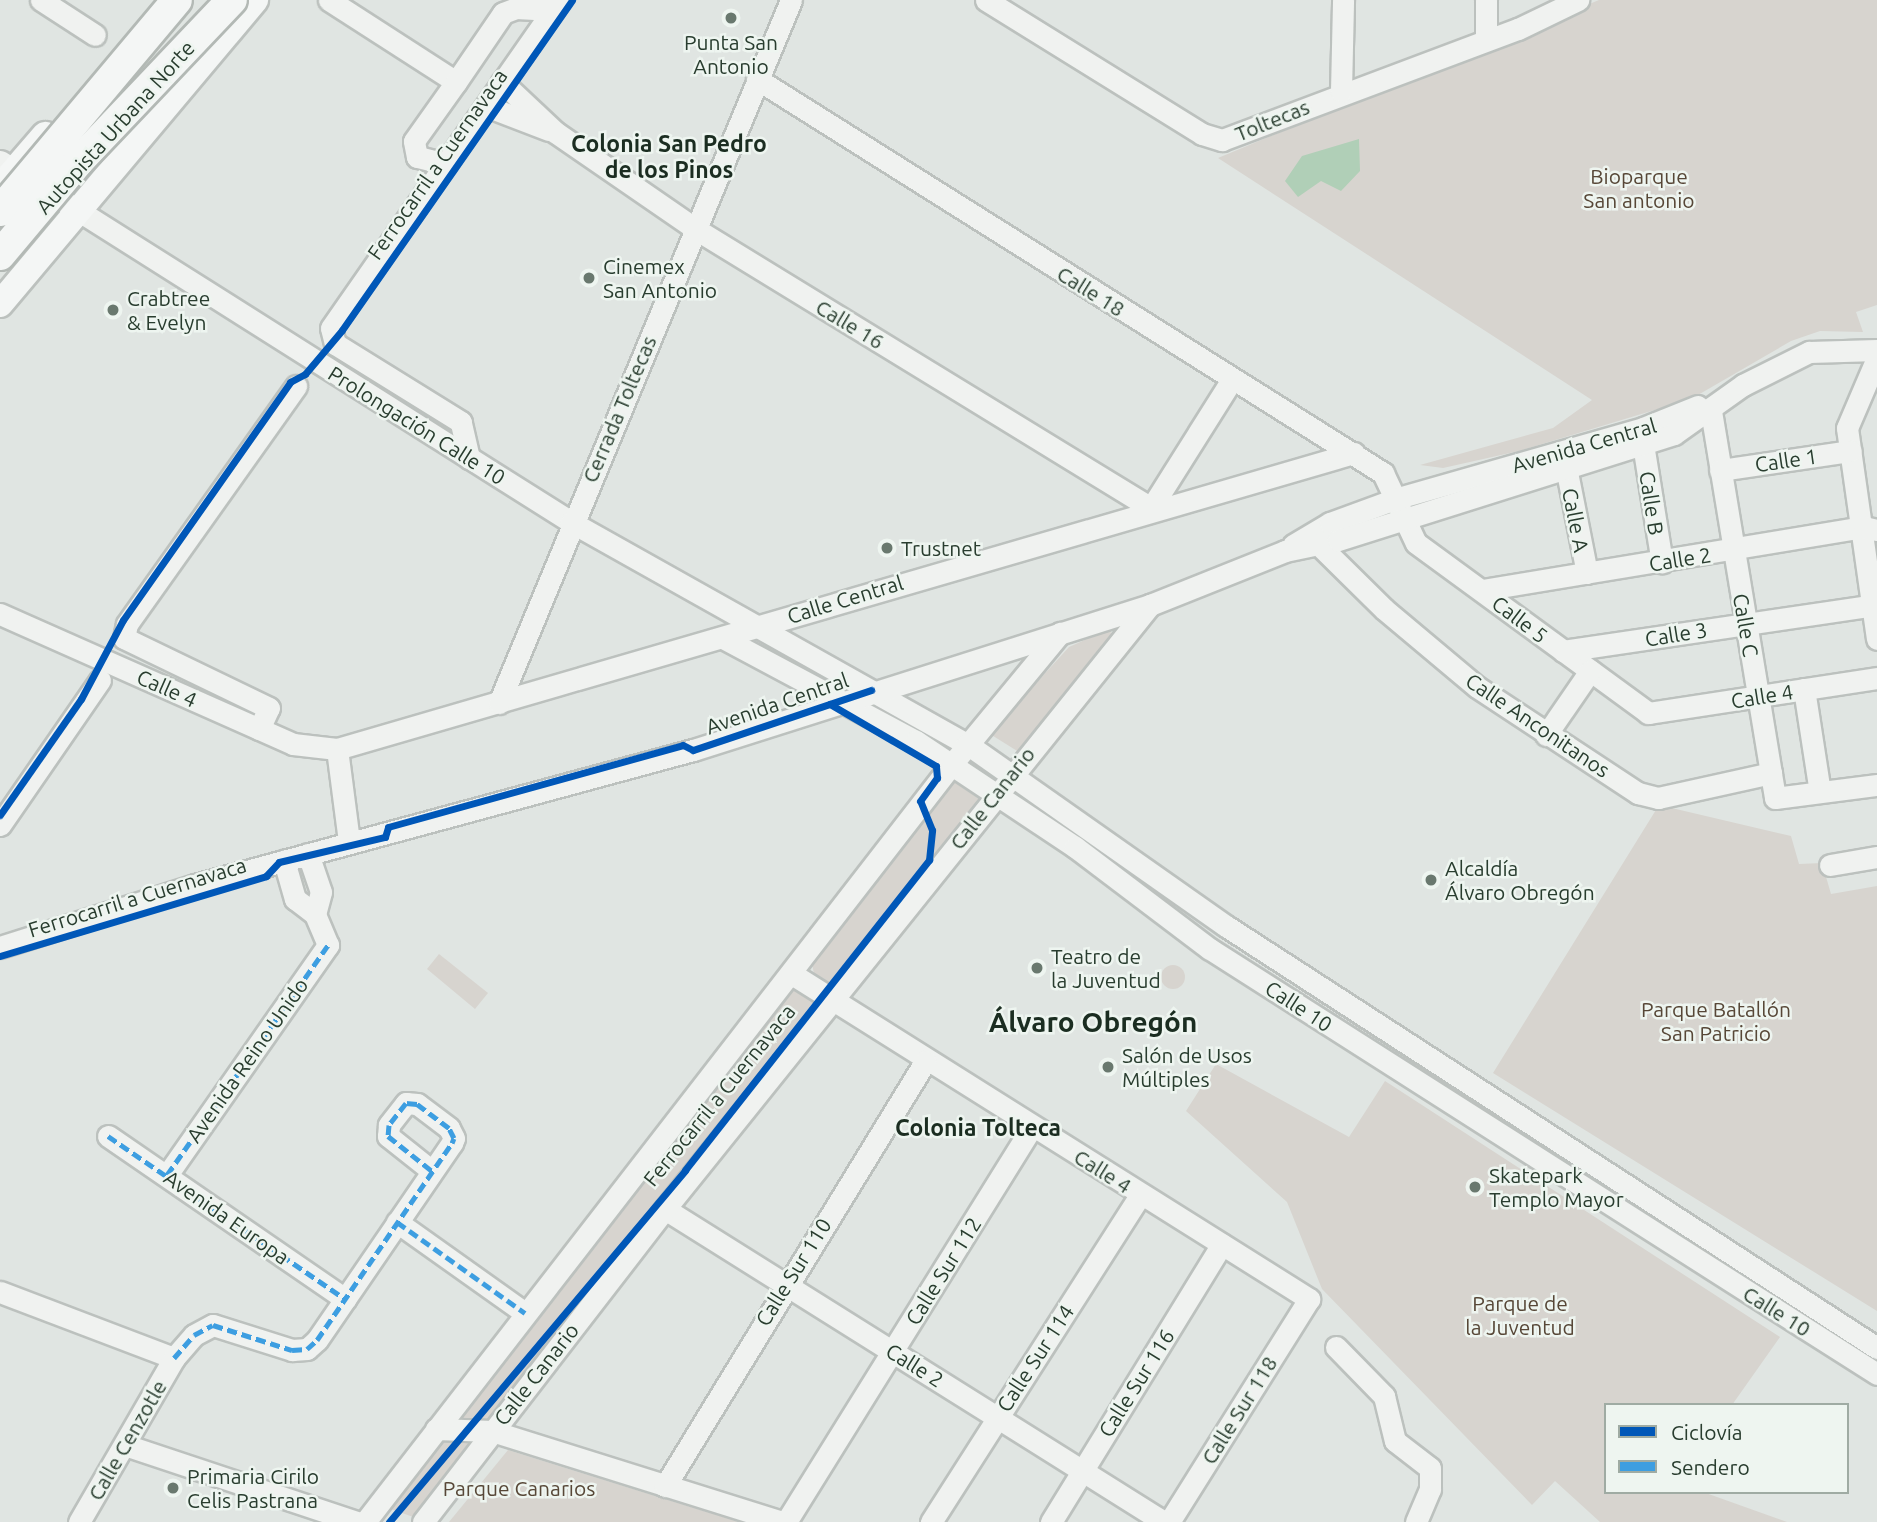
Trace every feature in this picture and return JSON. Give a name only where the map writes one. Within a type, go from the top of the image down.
[{"type":"highway","name":"Autopista Urbana Norte","points":[[14,190],[177,0]]},
{"type":"highway","name":"Autopista Urbana Norte","points":[[0,256],[79,161],[232,0]]},
{"type":"highway","points":[[14,190],[63,190]]},
{"type":"main road","points":[[14,190],[158,0]]},
{"type":"main road","points":[[0,304],[63,190],[255,0]]},
{"type":"street","points":[[41,0],[95,35]]},
{"type":"street","points":[[329,0],[456,82]]},
{"type":"street","name":"Cerrada Toltecas","points":[[499,703],[571,522],[791,0]]},
{"type":"street","name":"Toltecas","points":[[986,0],[1202,134],[1222,140],[1341,91],[1486,40],[1578,0]]},
{"type":"street","points":[[1341,91],[1343,0]]},
{"type":"street","points":[[1486,0],[1486,40]]},
{"type":"street","points":[[446,164],[417,157],[414,141],[503,13],[516,8],[530,11],[557,5]]},
{"type":"street","points":[[468,458],[461,422],[335,344],[331,328],[557,5]]},
{"type":"street","points":[[530,11],[538,32]]},
{"type":"street","name":"Calle 18","points":[[757,79],[1231,381],[1354,453],[1383,473],[1400,508]]},
{"type":"street","name":"Calle 16","points":[[502,82],[555,132],[694,228],[1151,508]]},
{"type":"street","name":"Calle 16","points":[[486,106],[555,132]]},
{"type":"street","name":"Prolongación Calle 10","points":[[14,190],[63,190],[468,458],[571,522],[754,627]]},
{"type":"street","name":"Avenida Central","points":[[0,947],[349,842],[385,837],[693,750],[871,690],[1150,605],[1400,508],[1670,419],[1804,343],[1833,336],[1877,336]]},
{"type":"street","name":"Avenida Central","points":[[1400,508],[1566,467],[1674,434],[1711,411],[1743,385],[1809,352],[1877,350]]},
{"type":"street","points":[[1877,358],[1868,401],[1847,428],[1870,529],[1877,639]]},
{"type":"street","points":[[1151,508],[1231,381]]},
{"type":"street","points":[[259,729],[269,708],[124,638],[127,624],[296,386]]},
{"type":"street","name":"Calle C","points":[[1711,411],[1775,798],[1820,792]]},
{"type":"street","name":"Calle B","points":[[1643,444],[1662,562]]},
{"type":"street","name":"Calle 1","points":[[1720,470],[1851,451]]},
{"type":"street","name":"Calle Central","points":[[337,749],[723,638],[1151,508],[1354,453]]},
{"type":"street","name":"Calle A","points":[[1566,467],[1587,573]]},
{"type":"street","name":"Calle 5","points":[[1400,508],[1416,543],[1648,713]]},
{"type":"street","name":"Calle 2","points":[[1482,590],[1870,529]]},
{"type":"street","name":"Calle Anconitanos","points":[[1313,540],[1477,687],[1546,735],[1647,797],[1771,773]]},
{"type":"street","name":"Calle Canario","points":[[424,1522],[665,1209],[1011,773],[1150,605]]},
{"type":"street","name":"Calle 3","points":[[1563,651],[1873,605]]},
{"type":"street","name":"Calle 4","points":[[0,614],[293,744],[337,749]]},
{"type":"street","points":[[790,648],[785,629],[796,614]]},
{"type":"street","name":"Calle 10","points":[[754,627],[967,744],[1226,926],[1877,1348]]},
{"type":"street","points":[[365,1522],[792,974],[967,744],[1060,633]]},
{"type":"street","name":"Calle 10","points":[[723,638],[842,700],[952,764],[1210,949],[1877,1374]]},
{"type":"street","points":[[1546,735],[1590,671]]},
{"type":"street","name":"Calle 4","points":[[1648,713],[1877,678]]},
{"type":"street","points":[[0,825],[100,680]]},
{"type":"street","points":[[1804,689],[1820,792],[1877,785]]},
{"type":"street","points":[[337,749],[349,842]]},
{"type":"street","points":[[284,861],[295,899],[314,914],[321,892],[308,854]]},
{"type":"street","points":[[1830,865],[1877,857]]},
{"type":"street","name":"Avenida Reino Unido","points":[[167,1175],[328,945],[314,914]]},
{"type":"street","name":"Calle 4","points":[[792,974],[925,1061],[1309,1298]]},
{"type":"street","name":"Calle Sur 110","points":[[665,1486],[786,1283],[925,1061]]},
{"type":"street","name":"Calle Sur 112","points":[[785,1522],[1032,1127]]},
{"type":"street","name":"Avenida Europa","points":[[108,1136],[345,1299]]},
{"type":"street","points":[[0,1292],[174,1357],[213,1325],[292,1350],[307,1349],[345,1299],[432,1171]]},
{"type":"street","name":"Calle Sur 114","points":[[931,1522],[1141,1194]]},
{"type":"street","name":"Calle 2","points":[[665,1209],[1167,1522]]},
{"type":"street","points":[[397,1222],[525,1314]]},
{"type":"street","name":"Calle Sur 116","points":[[1051,1522],[1222,1244]]},
{"type":"street","name":"Calle Sur 118","points":[[1167,1522],[1309,1298]]},
{"type":"street","points":[[1336,1347],[1384,1396],[1395,1441],[1430,1468],[1430,1489],[1416,1522]]},
{"type":"street","name":"Calle Cenzotle","points":[[79,1522],[174,1357]]},
{"type":"street","points":[[436,1429],[492,1431],[785,1522]]},
{"type":"street","points":[[125,1444],[358,1522]]},
{"type":"green space","name":"Bioparque San antonio","points":[[1599,0],[1877,0],[1877,305],[1856,312],[1863,332],[1820,331],[1791,341],[1691,399],[1519,451],[1443,468],[1420,465],[1553,428],[1592,400],[1218,158]]},
{"type":"green space","points":[[1107,630],[1115,635],[1022,754],[990,734],[1069,647]]},
{"type":"green space","points":[[954,782],[985,803],[835,985],[828,984],[814,974],[812,963]]},
{"type":"green space","name":"Parque Batallón San Patricio","points":[[1659,805],[1791,836],[1799,864],[1822,863],[1831,894],[1877,886],[1877,1311],[1493,1073]]},
{"type":"green space","points":[[439,954],[488,993],[475,1009],[427,969]]},
{"type":"green space","points":[[1173,965],[1182,968],[1185,977],[1182,986],[1173,989],[1164,986],[1161,977],[1164,968]]},
{"type":"green space","points":[[799,989],[818,1003],[494,1422],[455,1418],[789,992]]},
{"type":"green space","name":"Parque de la Juventud","points":[[1216,1064],[1349,1137],[1385,1081],[1780,1337],[1733,1403],[1604,1403],[1604,1494],[1709,1494],[1787,1522],[1600,1522],[1555,1481],[1532,1505],[1322,1289],[1287,1202],[1186,1111]]},
{"type":"green space","points":[[440,1440],[475,1443],[419,1519],[385,1507]]},
{"type":"green space","name":"Parque Canarios","points":[[508,1450],[739,1522],[449,1522]]},
{"type":"shaded area","points":[[1359,139],[1360,171],[1341,191],[1321,181],[1298,197],[1285,181],[1302,156]]},
{"type":"marked path","points":[[167,1175],[328,945]]},
{"type":"marked path","points":[[174,1358],[194,1335],[213,1325],[292,1350],[307,1349],[317,1340],[452,1143],[454,1138],[449,1128],[417,1104],[406,1103],[389,1125],[388,1136],[432,1171]]},
{"type":"marked path","points":[[108,1136],[345,1299]]},
{"type":"marked path","points":[[397,1222],[525,1313]]},
{"type":"cycle path","name":"Ferrocarril a Cuernavaca","points":[[0,815],[81,699],[123,620],[290,382],[305,374],[342,330],[572,0]]},
{"type":"cycle path","name":"Ferrocarril a Cuernavaca","points":[[0,956],[266,876],[279,862],[385,837],[388,827],[683,745],[693,750],[871,690]]},
{"type":"cycle path","name":"Ferrocarril a Cuernavaca","points":[[389,1522],[685,1170],[929,860],[932,830],[920,801],[937,778],[936,766],[830,704]]},
{"type":"place","name":"Punta San Antonio","points":[[731,18]]},
{"type":"place","name":"Cinemex San Antonio","points":[[589,278]]},
{"type":"place","name":"Crabtree & Evelyn","points":[[113,310]]},
{"type":"place","name":"Trustnet","points":[[887,548]]},
{"type":"place","name":"Alcaldía Álvaro Obregón","points":[[1431,880]]},
{"type":"place","name":"Teatro de la Juventud","points":[[1037,968]]},
{"type":"place","name":"Salón de Usos Múltiples","points":[[1108,1067]]},
{"type":"place","name":"Skatepark Templo Mayor","points":[[1475,1187]]},
{"type":"place","name":"Primaria Cirilo Celis Pastrana","points":[[173,1488]]},
{"type":"district","name":"Colonia San Pedro de los Pinos","points":[[669,157]]},
{"type":"district","name":"Álvaro Obregón","points":[[1093,1022]]},
{"type":"district","name":"Colonia Tolteca","points":[[978,1128]]}]
